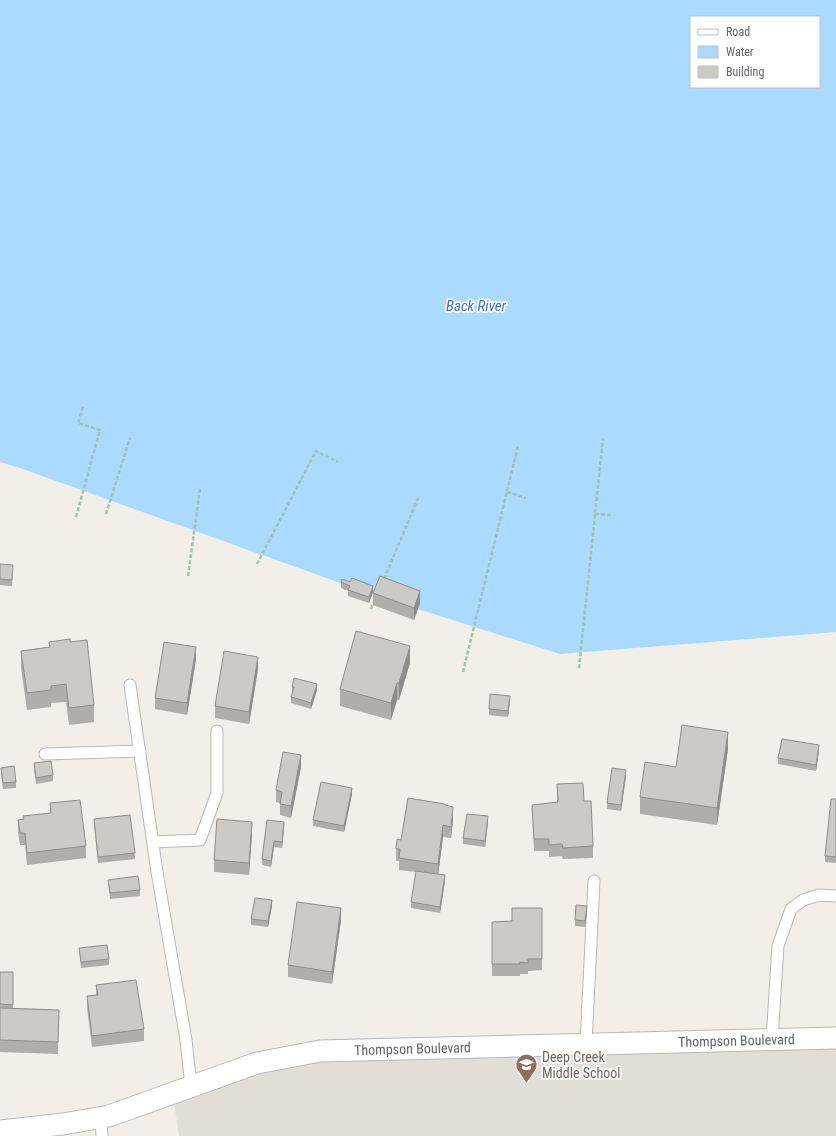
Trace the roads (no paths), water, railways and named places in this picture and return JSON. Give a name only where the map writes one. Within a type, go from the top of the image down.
[{"type":"street","name":"Thompson Boulevard","points":[[0,1131],[25,1133],[102,1127],[142,1106],[191,1086],[257,1063],[320,1051],[836,1038]]},
{"type":"lane","points":[[130,685],[153,842],[186,1040],[191,1086]]},
{"type":"lane","points":[[153,842],[200,840],[217,793],[217,731]]},
{"type":"lane","points":[[45,754],[140,751]]},
{"type":"lane","points":[[586,1044],[594,881]]},
{"type":"lane","points":[[772,1040],[778,946],[791,909],[803,900],[819,895],[836,896]]},
{"type":"water","name":"Back River","points":[[0,0],[836,0],[836,632],[560,654],[374,595],[0,462]]},
{"type":"place","name":"Deep Creek Middle School","points":[[526,1084]]}]
